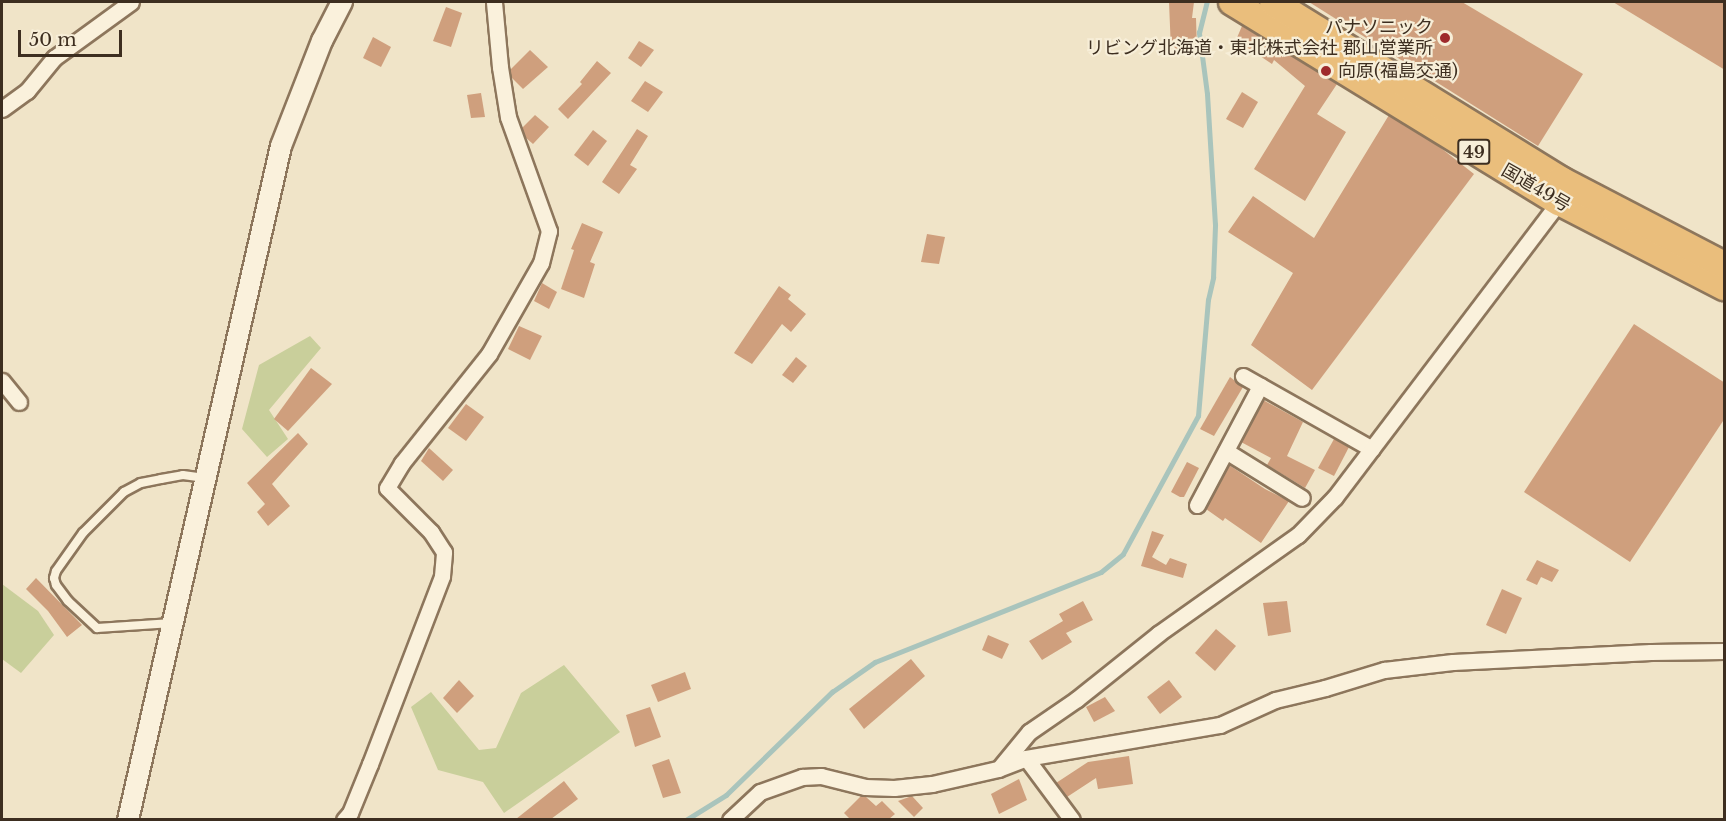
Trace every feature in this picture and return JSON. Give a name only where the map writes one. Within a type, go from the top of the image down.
[{"type":"highway","name":"国道49号","points":[[1233,2],[1559,202],[1725,287]]},
{"type":"highway","name":"国道49号","points":[[1272,2],[1561,180],[1725,265]]},
{"type":"street","points":[[2,109],[27,91],[54,58],[131,2]]},
{"type":"street","points":[[128,819],[281,146],[322,41],[342,2]]},
{"type":"street","points":[[344,819],[350,813],[370,764],[442,576],[444,552],[431,532],[387,488],[402,463],[489,354],[541,264],[549,231],[508,117],[500,67],[494,2]]},
{"type":"street","points":[[998,770],[1029,732],[1077,699],[1158,634],[1298,535],[1335,498],[1559,202]]},
{"type":"street","points":[[1243,376],[1372,449]]},
{"type":"street","points":[[2,381],[19,402]]},
{"type":"street","points":[[1197,505],[1260,386]]},
{"type":"street","points":[[1226,451],[1302,498]]},
{"type":"street","points":[[730,819],[760,792],[802,777],[821,776],[865,787],[894,788],[998,770],[1026,758],[1220,725],[1275,700],[1383,670],[1512,659],[1725,651]]},
{"type":"street","points":[[1026,758],[1071,819]]},
{"type":"lane","points":[[173,623],[97,628],[68,601],[56,585],[54,578],[56,571],[83,533],[124,492],[141,483],[161,478],[183,476],[207,478]]},
{"type":"green space","points":[[310,336],[321,348],[269,410],[288,439],[267,457],[242,429],[259,365]]},
{"type":"green space","points":[[2,584],[38,611],[54,635],[21,673],[2,659]]},
{"type":"green space","points":[[564,665],[620,732],[504,813],[483,782],[438,770],[411,707],[431,692],[479,750],[496,748],[521,693]]},
{"type":"building","points":[[1169,2],[1194,2],[1192,18],[1196,18],[1197,50],[1171,51]]},
{"type":"building","name":"パナソニック リビング北海道・東北株式会社 郡山営業所","points":[[1309,2],[1462,2],[1583,74],[1538,146]]},
{"type":"building","points":[[1613,2],[1725,2],[1725,70]]},
{"type":"building","points":[[446,7],[462,13],[451,47],[433,41]]},
{"type":"building","points":[[1242,26],[1337,84],[1317,114],[1346,132],[1305,201],[1254,169],[1305,86],[1274,60],[1272,64],[1236,40]]},
{"type":"building","points":[[373,37],[391,47],[381,67],[363,58]]},
{"type":"building","points":[[639,41],[654,50],[641,67],[628,58]]},
{"type":"building","points":[[530,50],[548,67],[523,89],[511,77],[510,70]]},
{"type":"building","points":[[597,61],[611,73],[568,119],[558,109],[582,84],[580,82]]},
{"type":"building","points":[[645,81],[663,92],[648,112],[631,101]]},
{"type":"building","points":[[1242,92],[1258,102],[1243,128],[1226,119]]},
{"type":"building","points":[[481,93],[485,117],[471,118],[467,95]]},
{"type":"building","points":[[535,115],[549,127],[533,144],[525,137],[522,128]]},
{"type":"building","points":[[1389,115],[1437,145],[1474,174],[1312,390],[1251,345],[1293,273],[1228,232],[1253,196],[1314,238]]},
{"type":"building","points":[[637,129],[648,136],[630,165],[637,169],[619,194],[602,182]]},
{"type":"building","points":[[593,130],[607,141],[588,166],[574,155]]},
{"type":"building","points":[[582,223],[603,232],[590,262],[595,264],[584,298],[561,289],[574,250],[571,249]]},
{"type":"building","points":[[927,234],[945,237],[939,264],[921,262]]},
{"type":"building","points":[[542,283],[557,292],[549,309],[534,301]]},
{"type":"building","points":[[779,286],[791,295],[788,299],[806,314],[791,332],[782,324],[752,364],[734,353]]},
{"type":"building","points":[[1634,324],[1725,383],[1725,418],[1630,562],[1524,492]]},
{"type":"building","points":[[519,326],[542,336],[530,360],[508,349]]},
{"type":"building","points":[[796,357],[807,366],[793,383],[782,375]]},
{"type":"building","points":[[311,368],[332,384],[288,431],[274,419]]},
{"type":"building","points":[[1230,377],[1243,387],[1214,436],[1200,429]]},
{"type":"building","points":[[1263,400],[1303,422],[1287,456],[1315,470],[1305,488],[1267,465],[1271,458],[1241,442]]},
{"type":"building","points":[[466,404],[484,417],[466,441],[448,428]]},
{"type":"building","points":[[298,433],[308,444],[272,484],[290,506],[268,526],[257,512],[265,504],[247,483]]},
{"type":"building","points":[[1334,439],[1349,447],[1334,476],[1318,468]]},
{"type":"building","points":[[429,448],[453,470],[443,481],[421,461]]},
{"type":"building","points":[[1187,462],[1199,468],[1184,497],[1180,497],[1171,492]]},
{"type":"building","points":[[1229,465],[1265,489],[1289,501],[1261,543],[1225,518],[1223,521],[1206,509]]},
{"type":"building","points":[[1152,531],[1164,535],[1152,557],[1166,565],[1170,558],[1187,564],[1183,578],[1141,566]]},
{"type":"building","points":[[1537,560],[1559,570],[1552,582],[1541,577],[1537,585],[1526,580]]},
{"type":"building","points":[[36,578],[82,625],[67,637],[48,611],[26,589]]},
{"type":"building","points":[[1502,589],[1522,598],[1506,634],[1486,625]]},
{"type":"building","points":[[1083,601],[1093,620],[1066,633],[1072,642],[1042,660],[1029,641],[1063,621],[1059,614]]},
{"type":"building","points":[[1287,601],[1291,632],[1268,636],[1263,603]]},
{"type":"building","points":[[1216,629],[1236,646],[1215,671],[1195,653]]},
{"type":"building","points":[[988,635],[1009,644],[1002,659],[982,650]]},
{"type":"building","points":[[911,659],[925,676],[864,729],[849,709]]},
{"type":"building","points":[[685,672],[691,689],[658,702],[651,685]]},
{"type":"building","points":[[459,680],[474,696],[457,713],[443,698]]},
{"type":"building","points":[[1169,680],[1182,697],[1160,714],[1147,697]]},
{"type":"building","points":[[1105,697],[1115,711],[1094,722],[1086,707]]},
{"type":"building","points":[[650,707],[661,737],[635,747],[626,715]]},
{"type":"building","points":[[1129,756],[1133,784],[1098,789],[1096,778],[1067,797],[1056,783],[1088,762]]},
{"type":"building","points":[[669,759],[681,793],[663,798],[652,765]]},
{"type":"building","points":[[1019,779],[1027,800],[999,814],[991,794]]},
{"type":"building","points":[[564,781],[578,799],[551,819],[516,819]]},
{"type":"building","points":[[861,796],[866,797],[876,806],[882,801],[895,814],[889,819],[850,819],[844,813]]},
{"type":"building","points":[[912,796],[923,808],[914,817],[898,801]]},
{"type":"waterway","points":[[686,820],[726,795],[832,692],[875,662],[1101,572],[1123,554],[1198,416],[1208,300],[1213,278],[1215,225],[1207,94],[1199,33],[1207,2]]},
{"type":"place","name":"パナソニック リビング北海道・東北株式会社 郡山営業所","points":[[1445,38]]},
{"type":"place","name":"向原(福島交通)","points":[[1326,71]]}]
